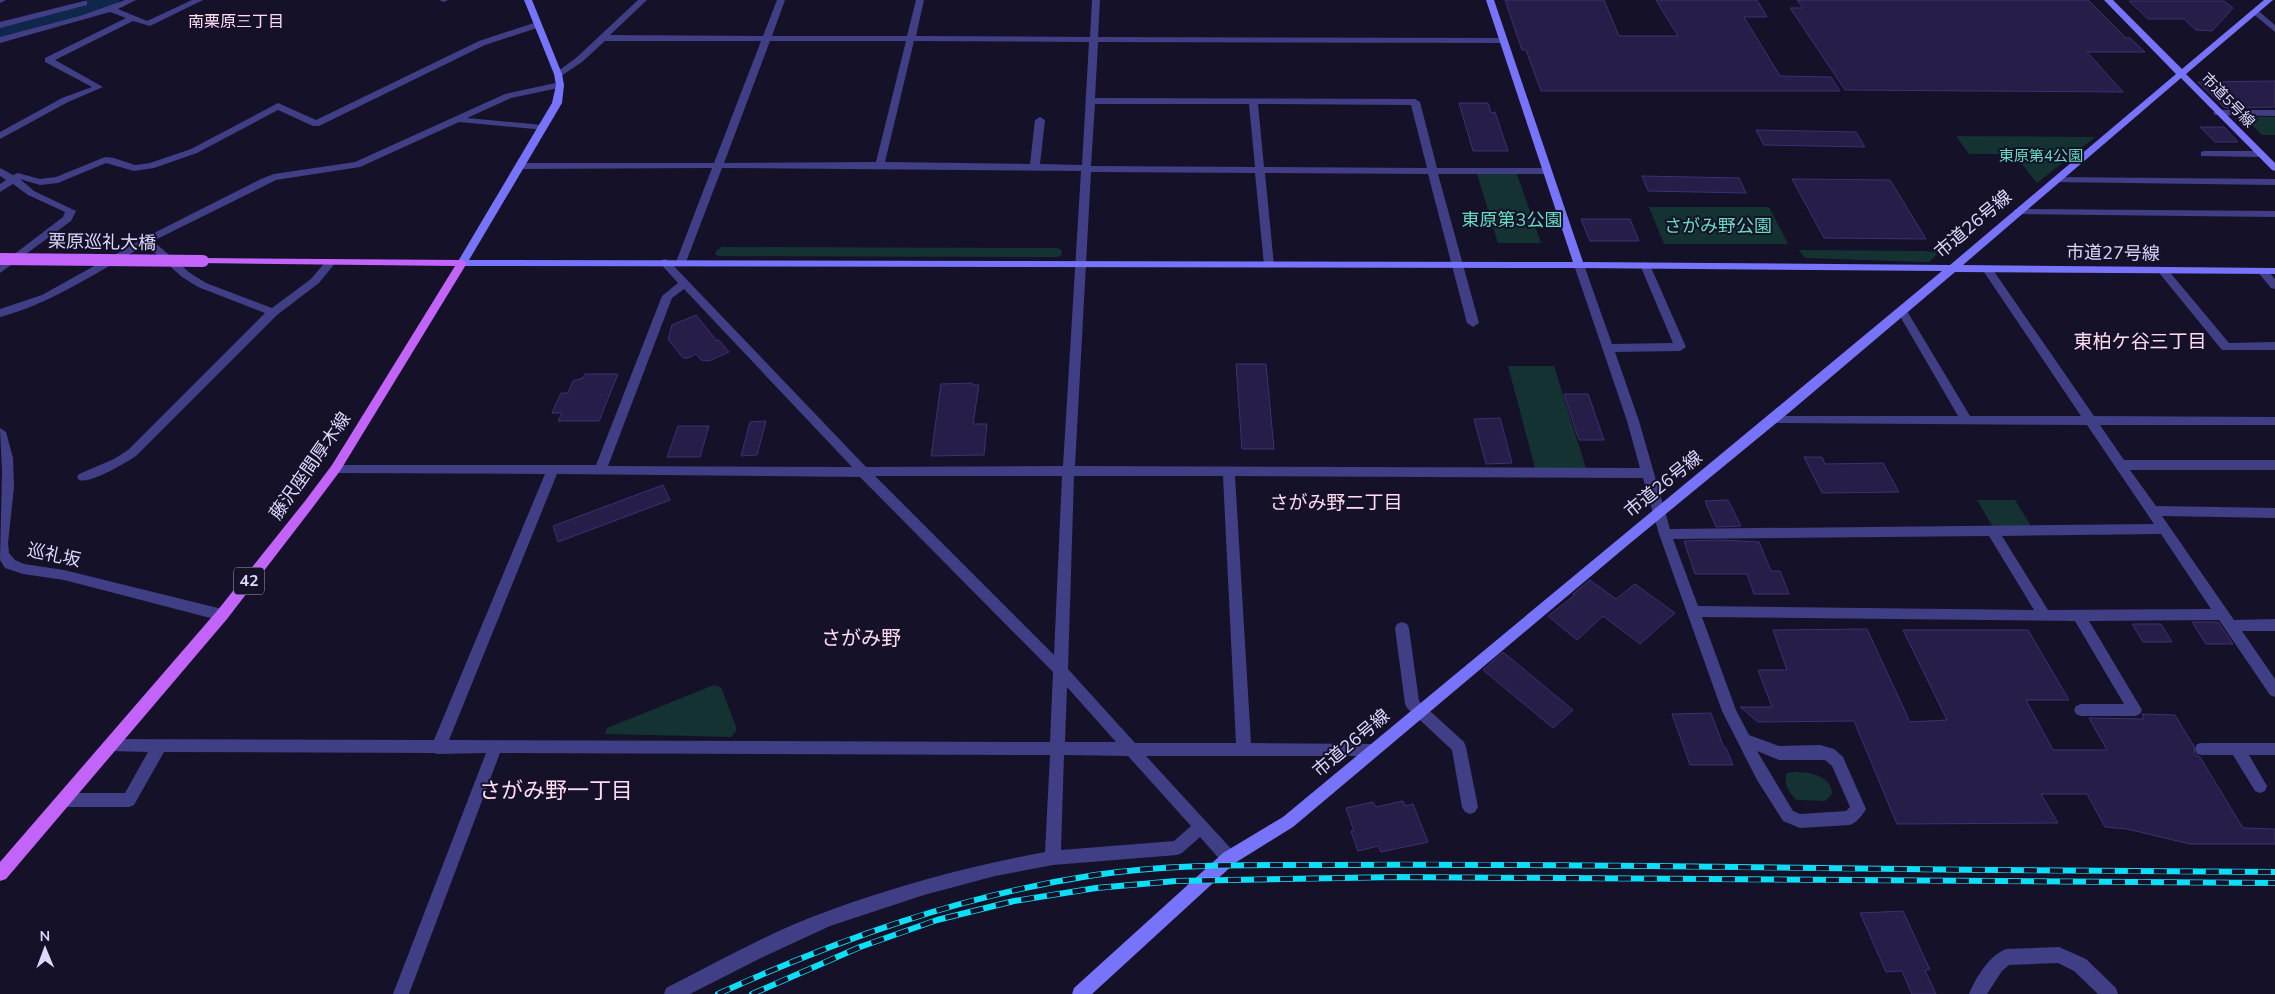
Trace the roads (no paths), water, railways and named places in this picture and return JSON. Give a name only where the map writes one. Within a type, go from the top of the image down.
[{"type":"main road","name":"栗原巡礼大橋","points":[[0,259],[331,262]]},
{"type":"main road","points":[[331,262],[462,263]]},
{"type":"main road","name":"藤沢座間厚木線","points":[[0,874],[222,615],[336,468],[462,263]]},
{"type":"street","points":[[0,40],[111,8],[132,0]]},
{"type":"street","points":[[111,8],[147,24],[200,0]]},
{"type":"street","points":[[462,263],[557,103],[560,86],[558,74],[528,0]]},
{"type":"street","points":[[558,74],[579,60],[643,0]]},
{"type":"street","points":[[681,262],[781,0]]},
{"type":"street","points":[[880,165],[920,0]]},
{"type":"street","points":[[1053,858],[1069,471],[1080,265],[1088,168],[1096,0]]},
{"type":"street","points":[[1490,0],[1650,473],[1665,534],[1729,711],[1762,775],[1788,816],[1800,821],[1850,818],[1858,809],[1838,762],[1829,754],[1820,752],[1779,753],[1745,740]]},
{"type":"street","name":"市道5号線","points":[[2108,0],[2218,113],[2275,168]]},
{"type":"street","name":"市道26号線","points":[[1080,994],[1229,858],[1288,822],[1420,711],[1775,420],[1951,268],[2269,0]]},
{"type":"street","points":[[0,24],[84,3]]},
{"type":"street","points":[[2255,12],[2275,29]]},
{"type":"street","points":[[0,136],[65,100],[99,87],[48,60],[133,18]]},
{"type":"street","points":[[0,189],[18,176],[40,182],[58,180],[105,160],[111,160],[134,168],[151,166],[194,151],[278,106],[316,124],[482,43],[537,25]]},
{"type":"street","points":[[601,38],[1503,40]]},
{"type":"street","points":[[0,313],[16,310],[38,302],[147,241],[264,181],[357,164],[508,96],[560,86]]},
{"type":"street","points":[[1091,101],[1415,102],[1473,323]]},
{"type":"street","points":[[1253,102],[1269,264]]},
{"type":"street","points":[[2218,113],[2275,113]]},
{"type":"street","points":[[459,117],[464,121],[542,128]]},
{"type":"street","points":[[1035,167],[1040,120]]},
{"type":"street","points":[[2204,154],[2260,154]]},
{"type":"street","points":[[520,166],[880,165],[1088,168],[1097,170],[1547,171]]},
{"type":"street","points":[[0,171],[31,193],[71,212],[67,218],[0,270]]},
{"type":"street","points":[[2056,180],[2275,182]]},
{"type":"street","points":[[2018,212],[2275,214]]},
{"type":"street","points":[[147,241],[186,275],[202,285],[273,312]]},
{"type":"street","points":[[83,477],[118,462],[132,453],[273,312],[315,280],[331,262]]},
{"type":"street","points":[[664,262],[863,472],[1061,671],[1229,858]]},
{"type":"street","name":"市道27号線","points":[[462,263],[1456,264],[1951,268],[2164,272],[2275,271]]},
{"type":"street","points":[[1607,348],[1680,347],[1645,265]]},
{"type":"street","points":[[1986,269],[2275,691]]},
{"type":"street","points":[[2262,271],[2275,286]]},
{"type":"street","points":[[2164,272],[2226,346],[2275,346]]},
{"type":"street","points":[[600,470],[667,296],[684,284]]},
{"type":"street","points":[[1902,311],[1966,420]]},
{"type":"street","points":[[1775,420],[2275,421]]},
{"type":"street","name":"巡礼坂","points":[[0,432],[6,446],[9,464],[2,516],[3,554],[10,564],[23,569],[64,575],[222,615]]},
{"type":"street","points":[[2120,465],[2275,465]]},
{"type":"street","points":[[336,468],[863,472],[1650,473]]},
{"type":"street","points":[[438,748],[553,470]]},
{"type":"street","points":[[1229,471],[1244,750]]},
{"type":"street","points":[[2152,511],[2275,513]]},
{"type":"street","points":[[1665,534],[2165,529]]},
{"type":"street","points":[[1993,531],[2044,616]]},
{"type":"street","points":[[1693,611],[2044,616],[2224,614]]},
{"type":"street","points":[[2080,616],[2135,710],[2081,710]]},
{"type":"street","points":[[2232,626],[2275,626]]},
{"type":"street","points":[[1402,628],[1412,704],[1459,747],[1470,807]]},
{"type":"street","points":[[111,746],[1373,750]]},
{"type":"street","points":[[64,800],[129,800],[159,746]]},
{"type":"street","points":[[401,994],[495,748]]},
{"type":"street","points":[[2202,749],[2275,750]]},
{"type":"street","points":[[2237,749],[2260,786]]},
{"type":"street","points":[[672,994],[757,951],[828,920],[924,887],[995,869],[1053,858],[1177,848],[1201,827]]},
{"type":"street","points":[[1977,994],[1996,965],[2006,957],[2059,955],[2080,965],[2110,994]]},
{"type":"waterway","points":[[0,34],[51,20],[109,0]]},
{"type":"railway","points":[[718,994],[809,955],[902,921],[997,894],[1122,871],[1233,865],[1441,865],[2275,872]]},
{"type":"railway","points":[[752,994],[860,947],[937,920],[1014,901],[1096,888],[1176,881],[1396,877],[2275,883]]},
{"type":"district","name":"南栗原三丁目","points":[[236,22]]},
{"type":"district","name":"東柏ケ谷三丁目","points":[[2140,342]]},
{"type":"district","name":"さがみ野二丁目","points":[[1336,503]]},
{"type":"district","name":"さがみ野","points":[[861,638]]},
{"type":"district","name":"さがみ野一丁目","points":[[556,791]]},
{"type":"park label","name":"東原第4公園","points":[[2041,156]]},
{"type":"park label","name":"東原第3公園","points":[[1512,220]]},
{"type":"park label","name":"さがみ野公園","points":[[1718,226]]}]
